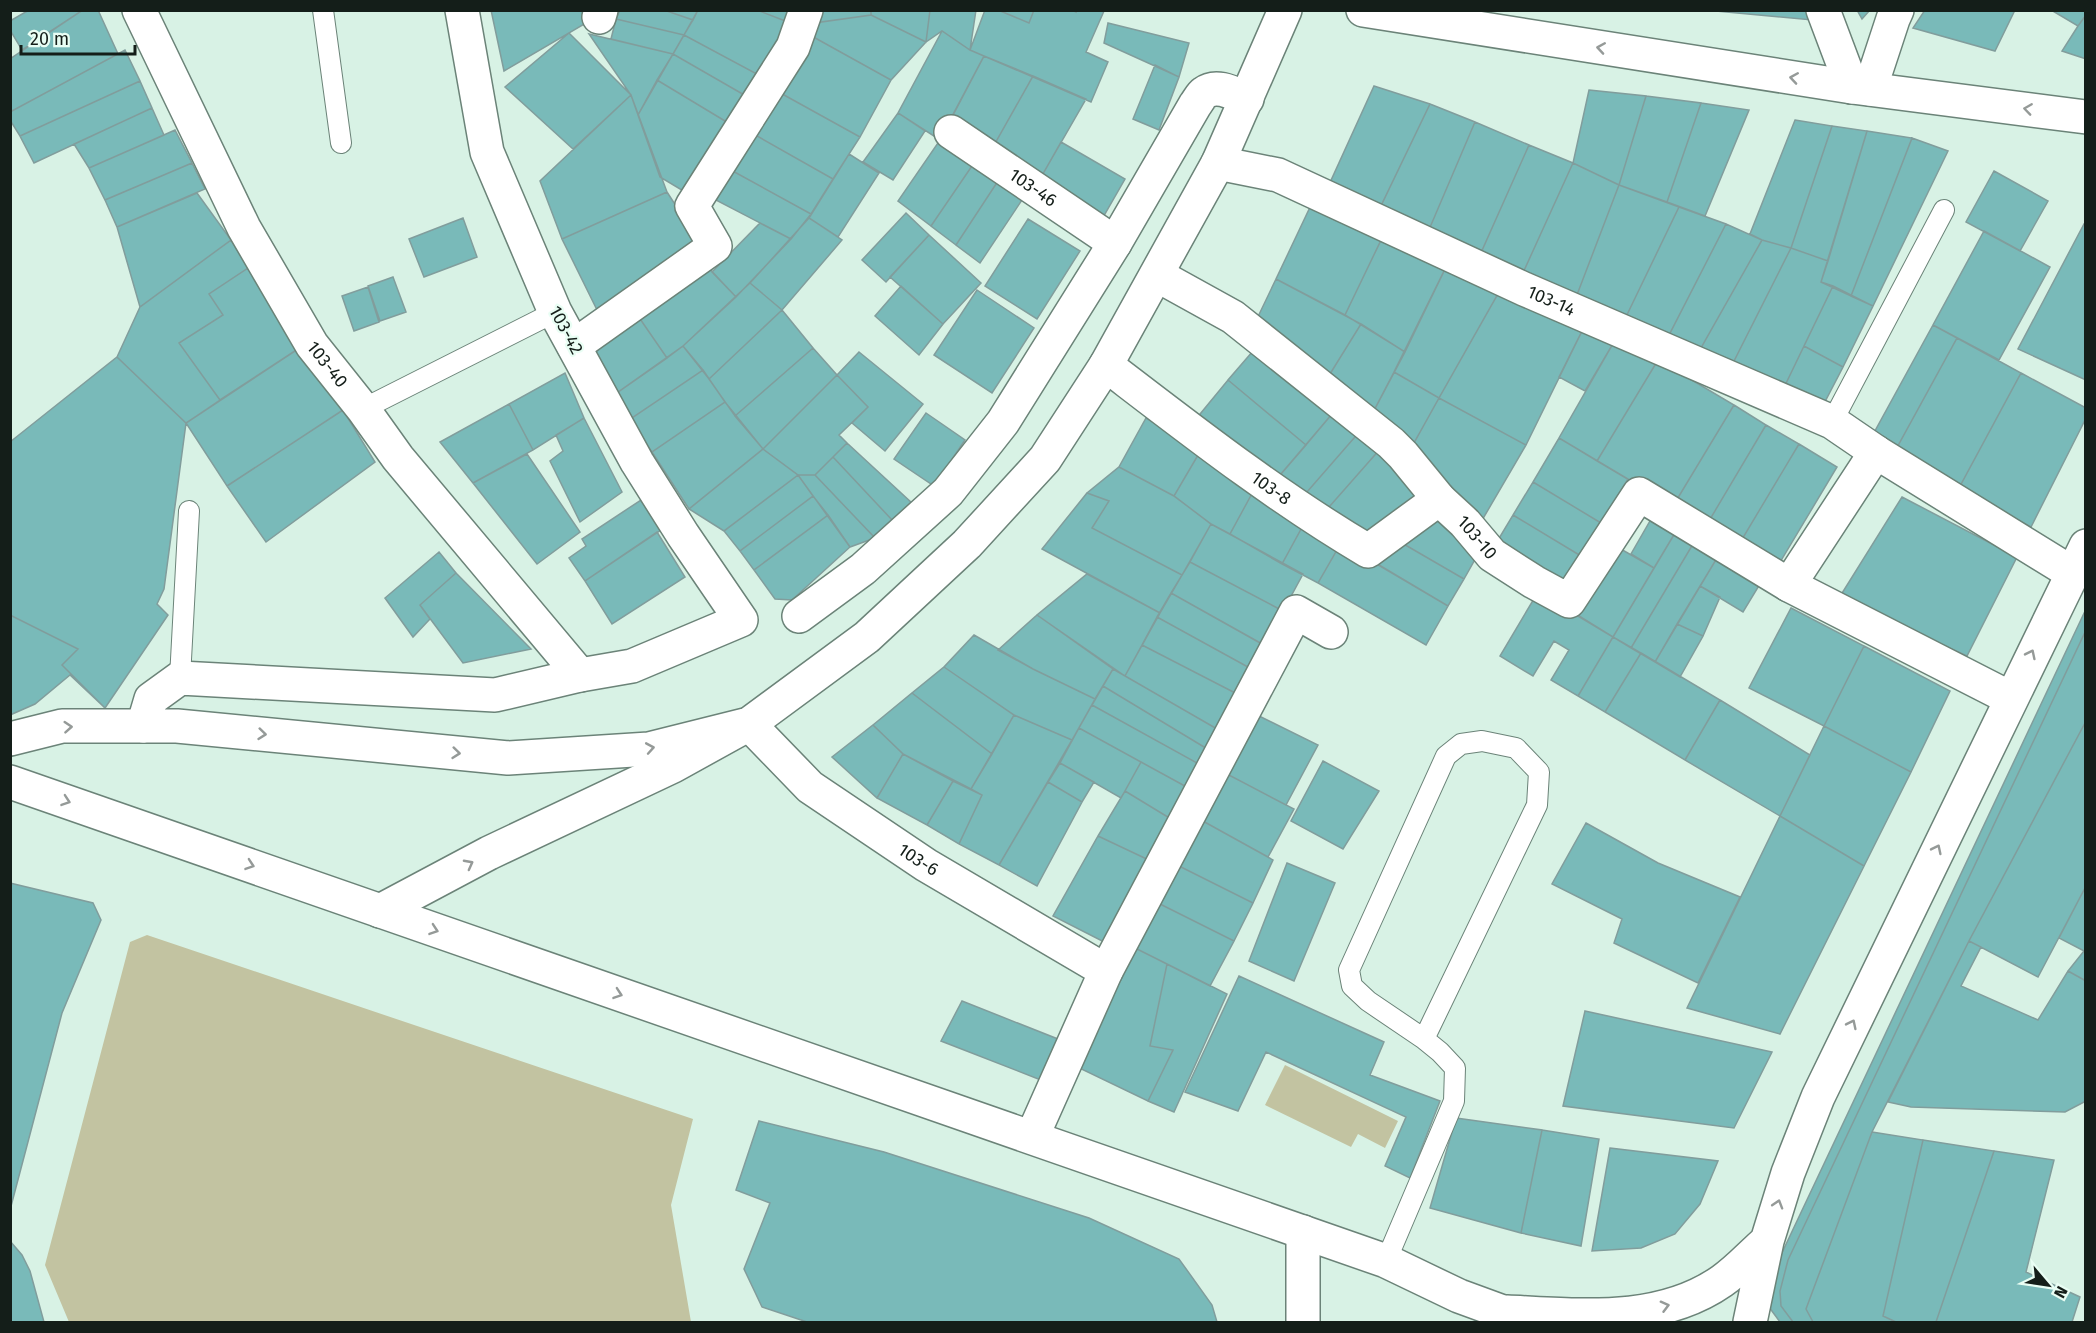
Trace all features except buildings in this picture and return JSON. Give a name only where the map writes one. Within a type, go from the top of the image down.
[{"type":"street","name":"103-40","points":[[139,10],[244,228],[312,345],[363,409],[398,458],[580,675]]},
{"type":"street","name":"103-42","points":[[462,10],[487,152],[555,312],[637,462],[741,620],[632,666],[580,675]]},
{"type":"street","points":[[574,346],[715,246],[692,206],[793,47],[806,10]]},
{"type":"street","points":[[380,911],[489,853],[673,766],[748,724],[867,637],[967,544],[1045,459],[1106,365],[1218,163],[1285,10]]},
{"type":"street","points":[[1363,10],[1861,88],[2085,117]]},
{"type":"street","points":[[1823,10],[1861,88]]},
{"type":"street","points":[[1861,88],[1898,10]]},
{"type":"street","points":[[799,616],[863,568],[948,492],[1003,422],[1115,243],[1195,105],[1205,92],[1215,89],[1228,91],[1247,99]]},
{"type":"street","name":"103-46","points":[[951,132],[1115,243]]},
{"type":"street","name":"103-14","points":[[1218,163],[1278,175],[1524,289],[1832,422],[1876,452],[2079,559]]},
{"type":"street","name":"103-10","points":[[1156,275],[1233,317],[1403,454],[1439,499],[1465,523],[1492,555],[1569,601],[1639,494],[1789,585]]},
{"type":"street","name":"103-8","points":[[1106,365],[1233,463],[1316,521],[1368,551],[1439,499]]},
{"type":"street","points":[[1876,452],[1789,585],[2010,698]]},
{"type":"street","points":[[1750,1323],[1767,1241],[1788,1173],[1818,1097],[2079,559]]},
{"type":"street","points":[[1032,1137],[1106,971],[1296,612],[1331,632]]},
{"type":"street","points":[[143,726],[151,699],[180,678],[495,695],[580,675]]},
{"type":"street","points":[[10,739],[62,726],[189,727],[508,758],[649,749],[748,724]]},
{"type":"street","name":"103-6","points":[[748,724],[810,787],[926,865],[1106,971]]},
{"type":"street","points":[[10,782],[1386,1261],[1492,1313],[1599,1316],[1633,1314],[1692,1298],[1723,1281],[1767,1241]]},
{"type":"street","points":[[1302,1323],[1303,1232]]},
{"type":"lane","points":[[323,10],[341,143]]},
{"type":"lane","points":[[1832,422],[1944,210]]},
{"type":"lane","points":[[363,409],[555,312]]},
{"type":"lane","points":[[180,678],[189,511]]},
{"type":"lane","points":[[1386,1261],[1454,1101],[1455,1068],[1424,1039],[1368,1001],[1352,986],[1349,970],[1446,756],[1461,744],[1482,741],[1516,748],[1539,772],[1537,805],[1424,1039]]},
{"type":"green space","points":[[147,935],[693,1119],[671,1205],[691,1322],[69,1322],[45,1265],[130,942]]},
{"type":"green space","points":[[1285,1065],[1398,1121],[1385,1148],[1358,1134],[1351,1147],[1265,1105]]}]
